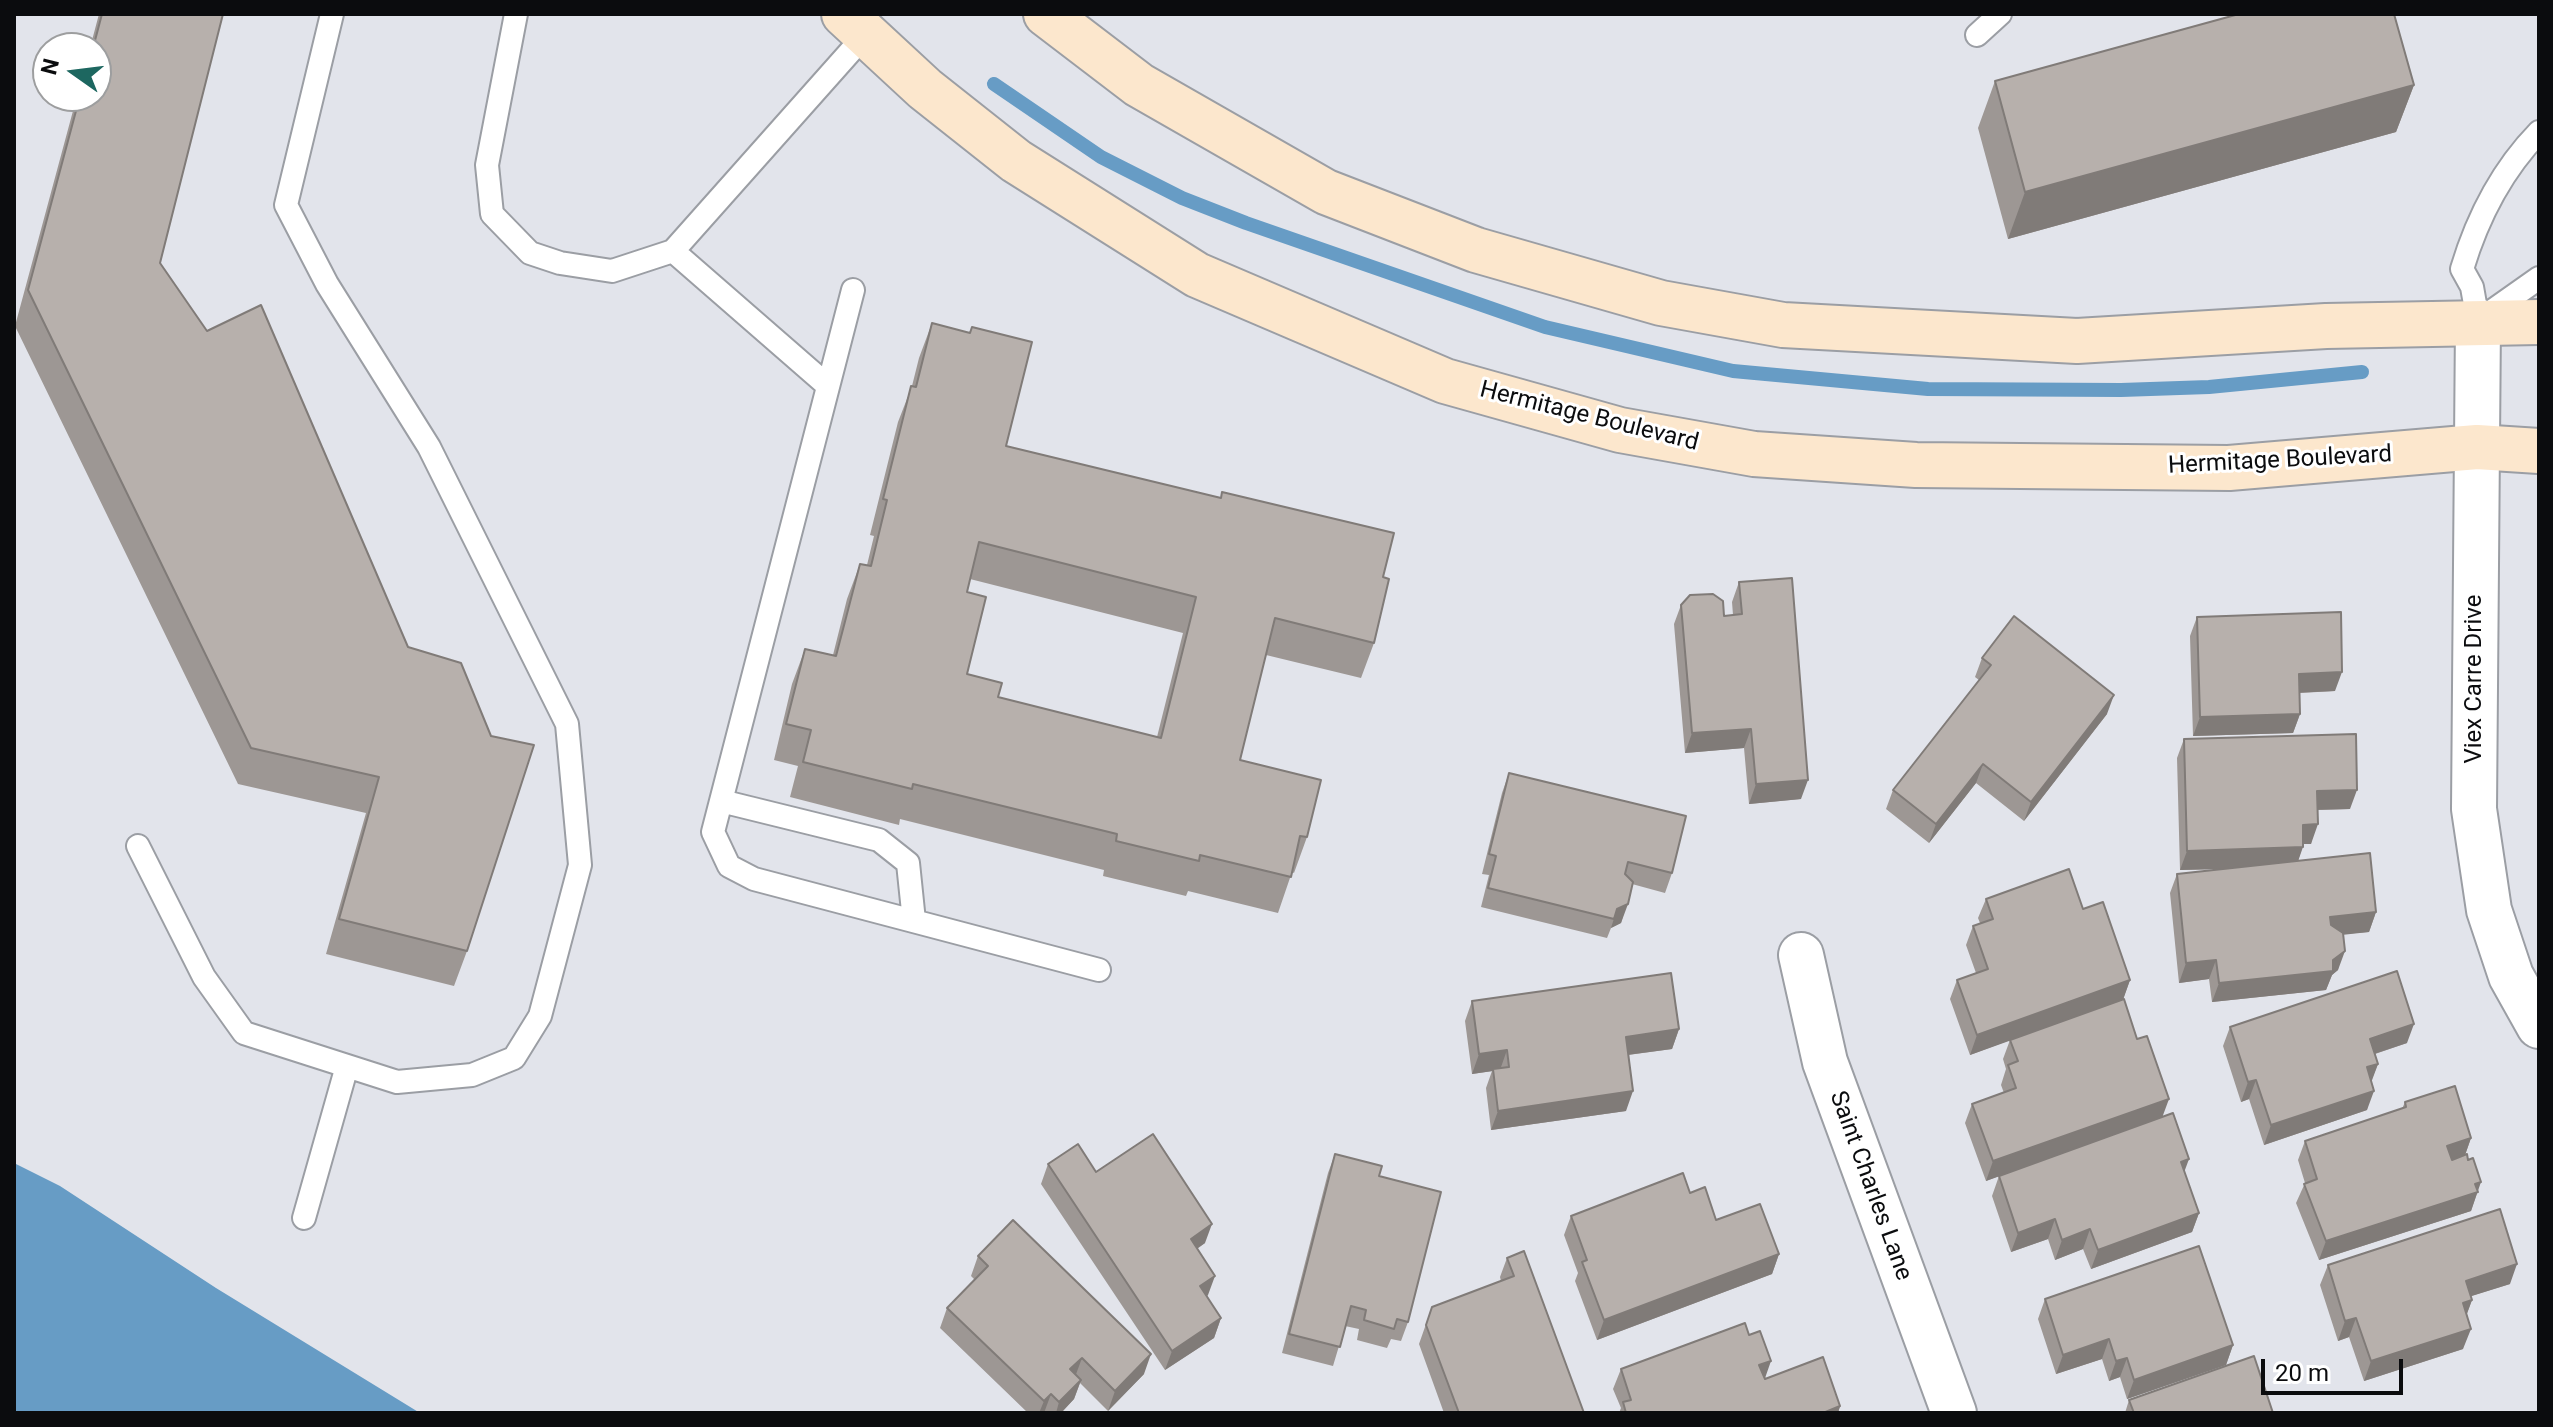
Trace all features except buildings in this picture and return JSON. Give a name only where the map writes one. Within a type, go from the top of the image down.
[{"type":"street","points":[[1046,14],[1139,85],[1326,192],[1476,250],[1661,303],[1783,325],[2077,341],[2478,321],[2539,322]]},
{"type":"street","name":"Hermitage Boulevard","points":[[864,21],[925,89],[1016,161],[1197,275],[1445,381],[1620,430],[1754,454],[1916,465],[2229,468],[2477,447],[2539,451]]},
{"type":"street","name":"Viex Carre Drive","points":[[2478,321],[2474,809],[2489,910],[2511,976],[2539,1026]]},
{"type":"street","name":"Saint Charles Lane","points":[[1801,955],[1825,1062],[1954,1413]]},
{"type":"lane","points":[[138,846],[204,977],[244,1033],[397,1082],[472,1075],[514,1058],[540,1016],[580,865],[567,724],[429,447],[327,284],[286,205],[332,14]]},
{"type":"lane","points":[[516,14],[487,165],[492,214],[530,253],[560,263],[612,271],[673,251],[864,21]]},
{"type":"lane","points":[[1977,35],[2000,14]]},
{"type":"lane","points":[[2539,132],[2514,157],[2472,238],[2462,269],[2472,287],[2478,321],[2539,278]]},
{"type":"lane","points":[[673,251],[828,386]]},
{"type":"lane","points":[[853,290],[713,832],[729,866],[754,879],[1099,970]]},
{"type":"lane","points":[[721,801],[879,840],[894,849],[908,863],[914,921]]},
{"type":"lane","points":[[304,1218],[347,1066]]},
{"type":"water","points":[[14,1163],[60,1186],[216,1288],[420,1413],[14,1413]]},
{"type":"waterway","points":[[994,84],[1101,157],[1182,198],[1246,223],[1545,327],[1733,371],[1928,389],[2121,390],[2209,387],[2362,372]]}]
